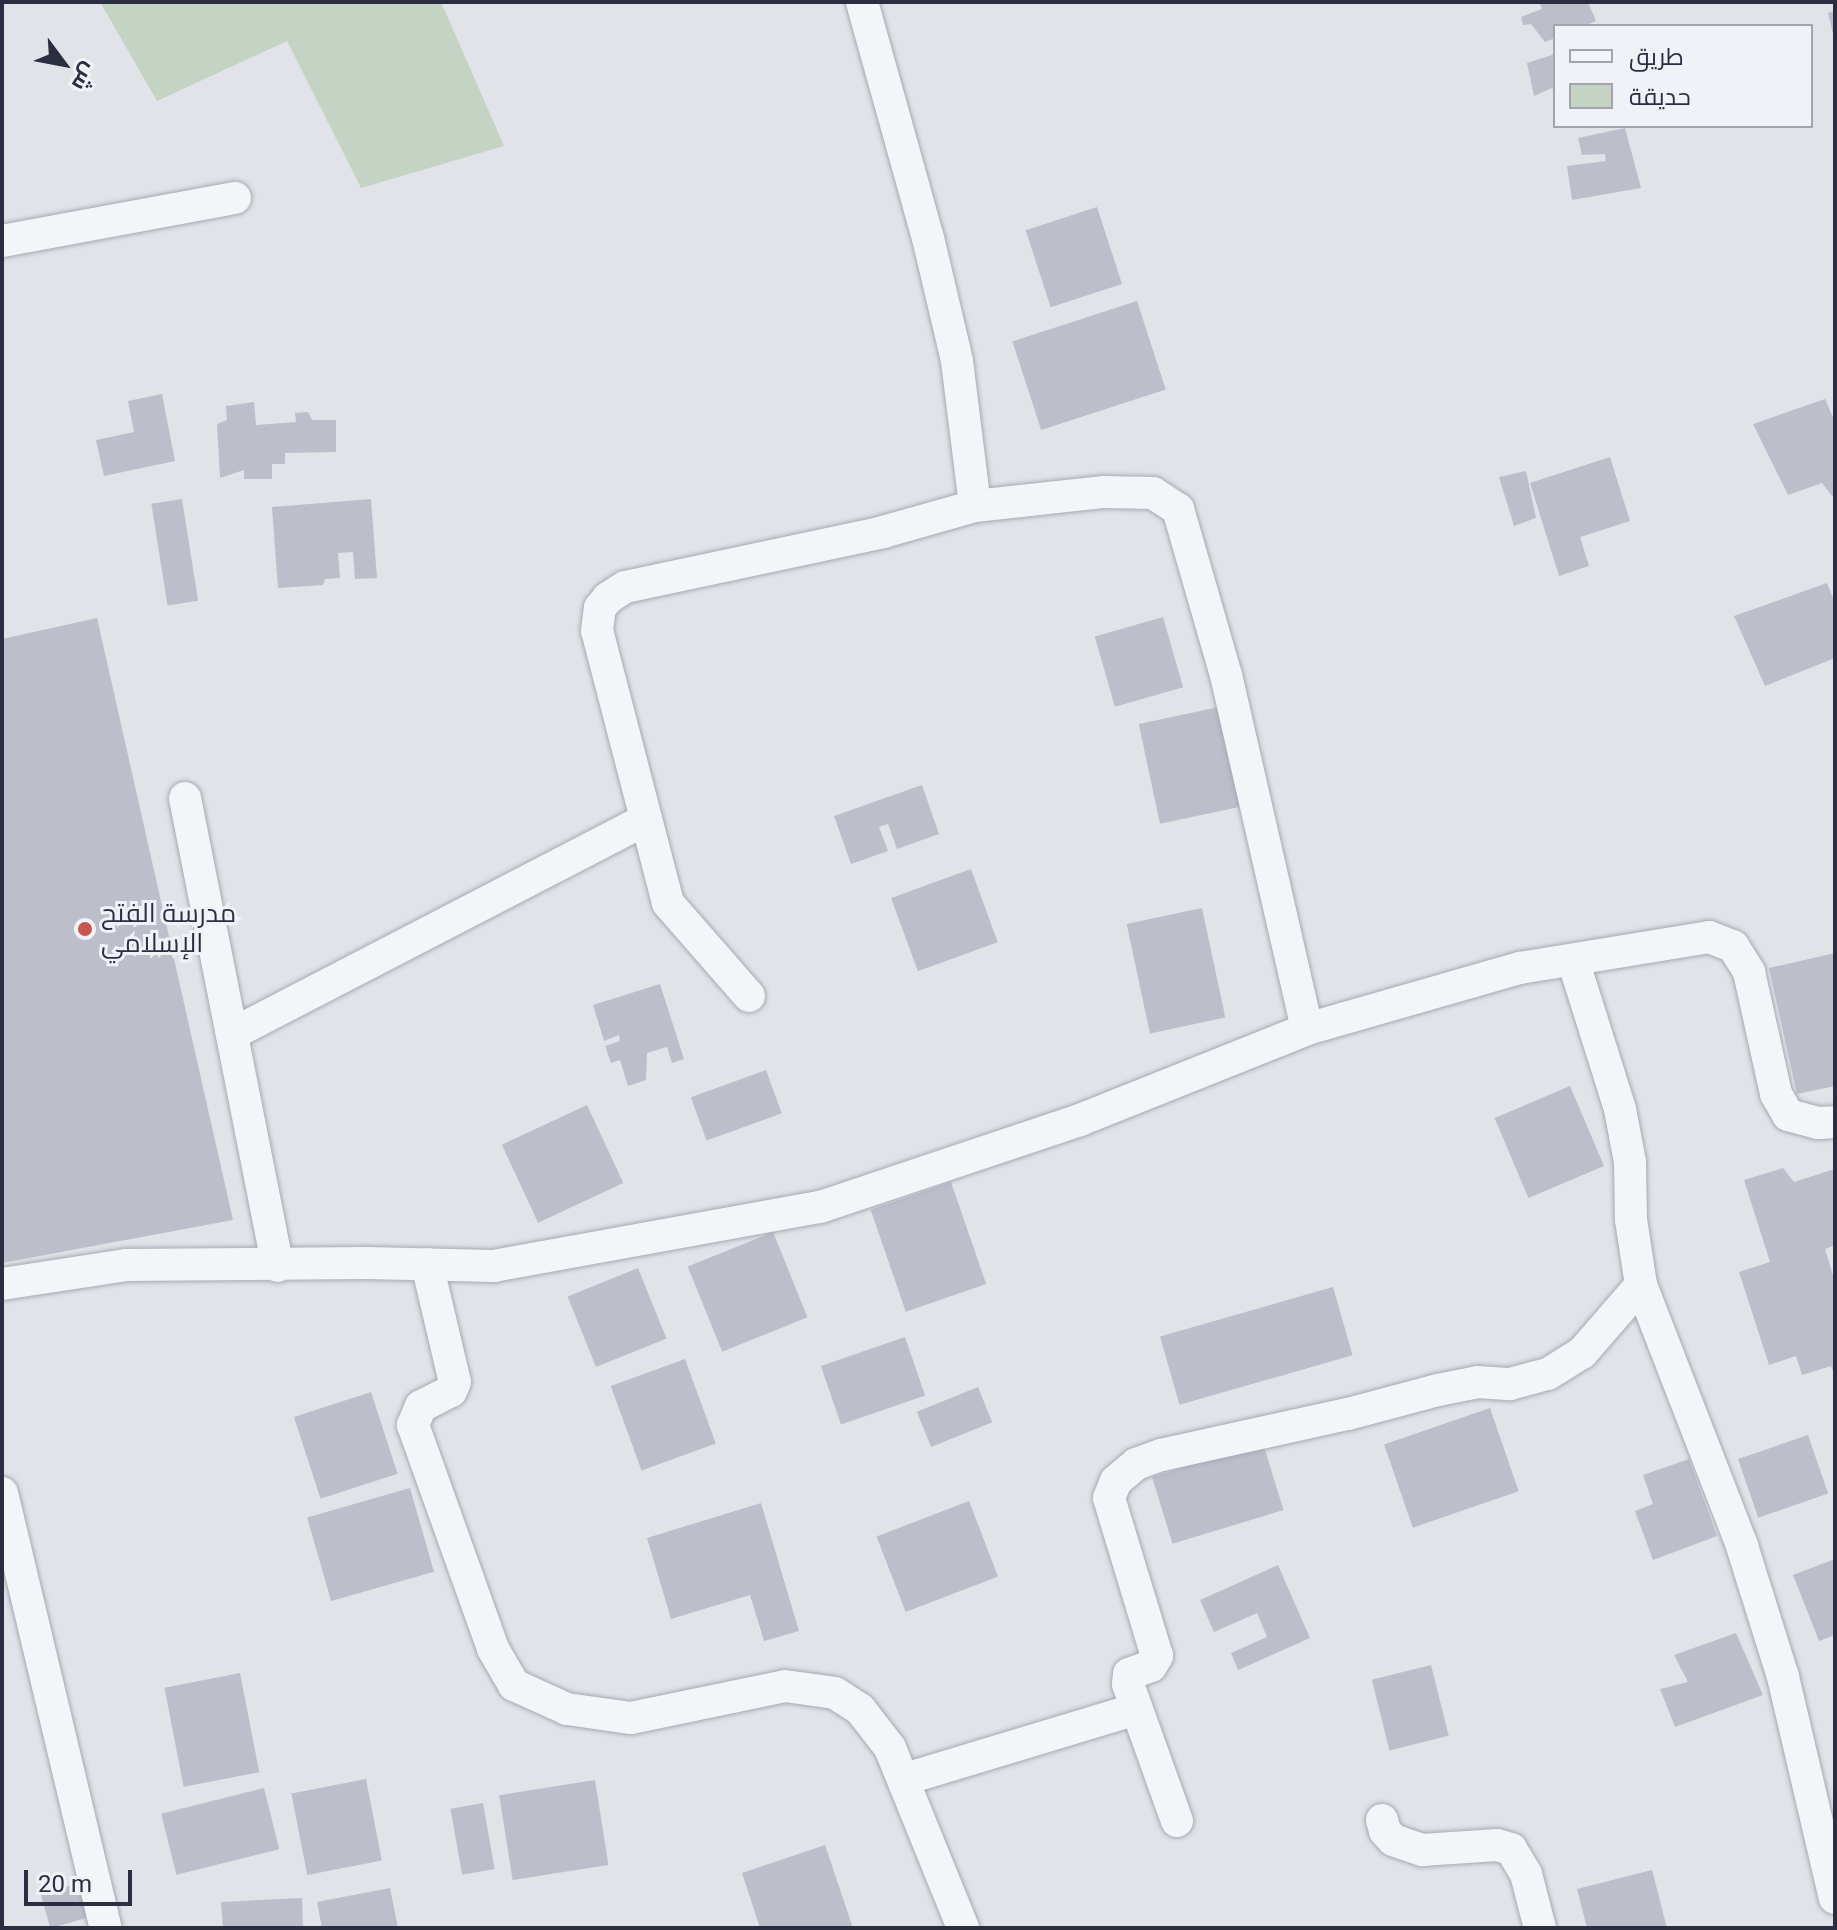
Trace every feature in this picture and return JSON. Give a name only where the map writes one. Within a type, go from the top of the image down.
[{"type":"street","points":[[862,2],[928,238],[957,361],[975,506]]},
{"type":"street","points":[[2,241],[235,198]]},
{"type":"street","points":[[749,996],[668,903],[597,631],[600,608],[608,598],[625,587],[883,532],[975,506],[1104,492],[1153,493],[1178,509],[1226,675],[1307,1029]]},
{"type":"street","points":[[185,798],[278,1266]]},
{"type":"street","points":[[232,1034],[646,819]]},
{"type":"street","points":[[2,1284],[126,1265],[494,1266],[820,1207],[1080,1120],[1307,1029],[1520,968],[1709,937],[1733,946],[1749,972],[1776,1094],[1788,1115],[1818,1123],[1835,1122]]},
{"type":"street","points":[[1573,960],[1620,1109],[1630,1162],[1631,1220],[1641,1285],[1742,1546],[1783,1677],[1835,1898]]},
{"type":"street","points":[[427,1264],[455,1382],[451,1391],[421,1406],[413,1425],[493,1649],[514,1685],[567,1709],[631,1718],[785,1686],[813,1687],[835,1693],[860,1709],[879,1729],[905,1779],[963,1928]]},
{"type":"street","points":[[1177,1821],[1128,1678],[1133,1671],[1151,1666],[1157,1656],[1109,1498],[1116,1481],[1126,1471],[1161,1455],[1348,1414],[1438,1390],[1478,1382],[1510,1384],[1548,1374],[1582,1353],[1641,1285]]},
{"type":"street","points":[[2,1493],[106,1928]]},
{"type":"street","points":[[905,1779],[1137,1709]]},
{"type":"street","points":[[1382,1820],[1393,1840],[1412,1848],[1497,1845],[1511,1849],[1526,1874],[1540,1928]]},
{"type":"green space","points":[[100,2],[441,2],[504,146],[361,188],[287,41],[157,101]]},
{"type":"building","points":[[1539,2],[1588,2],[1596,21],[1589,24],[1553,24],[1553,39],[1545,42],[1531,24],[1523,25],[1521,17],[1542,9]]},
{"type":"building","points":[[1835,11],[1835,38],[1834,38],[1828,13]]},
{"type":"building","points":[[1553,55],[1553,89],[1534,96],[1527,63]]},
{"type":"building","points":[[1625,128],[1641,188],[1572,200],[1567,166],[1606,161],[1605,154],[1582,155],[1578,138]]},
{"type":"building","points":[[1097,207],[1122,284],[1051,307],[1026,230]]},
{"type":"building","points":[[1137,301],[1166,389],[1041,430],[1012,341]]},
{"type":"building","points":[[162,394],[175,461],[104,476],[96,440],[134,432],[128,401]]},
{"type":"building","points":[[1825,399],[1835,422],[1835,495],[1832,496],[1822,483],[1788,495],[1753,424]]},
{"type":"building","points":[[254,402],[256,425],[296,422],[295,413],[308,412],[312,420],[336,420],[336,452],[285,453],[285,464],[272,464],[272,479],[244,479],[244,470],[220,478],[217,424],[227,420],[226,406]]},
{"type":"building","points":[[1610,457],[1630,521],[1580,537],[1589,566],[1559,576],[1530,483]]},
{"type":"building","points":[[1526,471],[1536,518],[1514,526],[1499,477]]},
{"type":"building","points":[[182,499],[198,601],[167,606],[151,504]]},
{"type":"building","points":[[371,499],[377,578],[355,579],[353,552],[338,553],[340,578],[325,579],[323,585],[278,588],[272,507]]},
{"type":"building","points":[[1827,583],[1835,603],[1835,658],[1765,686],[1734,616]]},
{"type":"building","points":[[1163,617],[1183,687],[1115,707],[1095,637]]},
{"type":"building","name":"مدرسة الفتح الإسلامي","points":[[97,618],[233,1220],[2,1263],[2,639]]},
{"type":"building","points":[[1219,707],[1240,807],[1160,824],[1139,724]]},
{"type":"building","points":[[922,785],[939,834],[897,849],[888,824],[879,827],[888,851],[851,864],[834,816]]},
{"type":"building","points":[[971,869],[998,942],[918,971],[891,898]]},
{"type":"building","points":[[1202,908],[1225,1018],[1150,1034],[1127,924]]},
{"type":"building","points":[[1835,953],[1835,1086],[1797,1094],[1769,968]]},
{"type":"building","points":[[660,984],[684,1059],[672,1063],[667,1047],[647,1053],[646,1080],[628,1086],[620,1060],[611,1063],[605,1046],[620,1041],[619,1035],[604,1041],[593,1005]]},
{"type":"building","points":[[766,1070],[782,1113],[707,1141],[691,1097]]},
{"type":"building","points":[[1570,1086],[1604,1166],[1529,1198],[1495,1118]]},
{"type":"building","points":[[587,1105],[623,1183],[538,1223],[502,1145]]},
{"type":"building","points":[[1783,1168],[1794,1182],[1835,1169],[1835,1245],[1825,1249],[1835,1282],[1835,1377],[1831,1366],[1802,1375],[1796,1356],[1769,1365],[1739,1272],[1770,1262],[1744,1180]]},
{"type":"building","points":[[951,1182],[986,1284],[906,1312],[871,1210]]},
{"type":"building","points":[[773,1232],[807,1317],[722,1352],[688,1266]]},
{"type":"building","points":[[638,1268],[666,1338],[596,1367],[568,1296]]},
{"type":"building","points":[[1333,1287],[1353,1355],[1180,1405],[1160,1337]]},
{"type":"building","points":[[905,1337],[925,1396],[841,1425],[821,1366]]},
{"type":"building","points":[[685,1359],[716,1444],[642,1471],[611,1386]]},
{"type":"building","points":[[978,1387],[992,1422],[931,1447],[917,1412]]},
{"type":"building","points":[[371,1392],[398,1474],[321,1499],[294,1417]]},
{"type":"building","points":[[1490,1408],[1519,1491],[1413,1528],[1384,1444]]},
{"type":"building","points":[[1808,1435],[1828,1494],[1758,1518],[1738,1459]]},
{"type":"building","points":[[1263,1443],[1283,1510],[1173,1544],[1152,1477]]},
{"type":"building","points":[[1689,1459],[1717,1536],[1653,1560],[1635,1511],[1653,1504],[1643,1475]]},
{"type":"building","points":[[410,1488],[434,1572],[331,1601],[307,1517]]},
{"type":"building","points":[[969,1501],[998,1577],[906,1612],[877,1536]]},
{"type":"building","points":[[761,1503],[799,1631],[764,1641],[750,1595],[671,1619],[647,1538]]},
{"type":"building","points":[[1835,1559],[1835,1635],[1819,1641],[1793,1575]]},
{"type":"building","points":[[1278,1565],[1310,1638],[1238,1670],[1231,1653],[1267,1637],[1257,1613],[1214,1632],[1200,1600]]},
{"type":"building","points":[[1736,1633],[1763,1695],[1675,1727],[1660,1689],[1688,1682],[1674,1655]]},
{"type":"building","points":[[1431,1665],[1449,1736],[1389,1751],[1372,1680]]},
{"type":"building","points":[[240,1673],[259,1772],[184,1787],[164,1688]]},
{"type":"building","points":[[366,1779],[382,1860],[307,1875],[291,1794]]},
{"type":"building","points":[[595,1780],[608,1865],[513,1880],[499,1795]]},
{"type":"building","points":[[264,1788],[279,1849],[176,1875],[161,1814]]},
{"type":"building","points":[[483,1803],[495,1869],[462,1875],[451,1809]]},
{"type":"building","points":[[825,1845],[853,1928],[760,1928],[742,1873]]},
{"type":"building","points":[[1652,1870],[1667,1928],[1587,1928],[1577,1889]]},
{"type":"building","points":[[78,1883],[88,1918],[50,1928],[41,1894]]},
{"type":"building","points":[[390,1888],[398,1928],[322,1928],[317,1902]]},
{"type":"building","points":[[302,1898],[303,1928],[223,1928],[221,1902]]},
{"type":"place","name":"مدرسة الفتح الإسلامي","points":[[85,929]]}]
